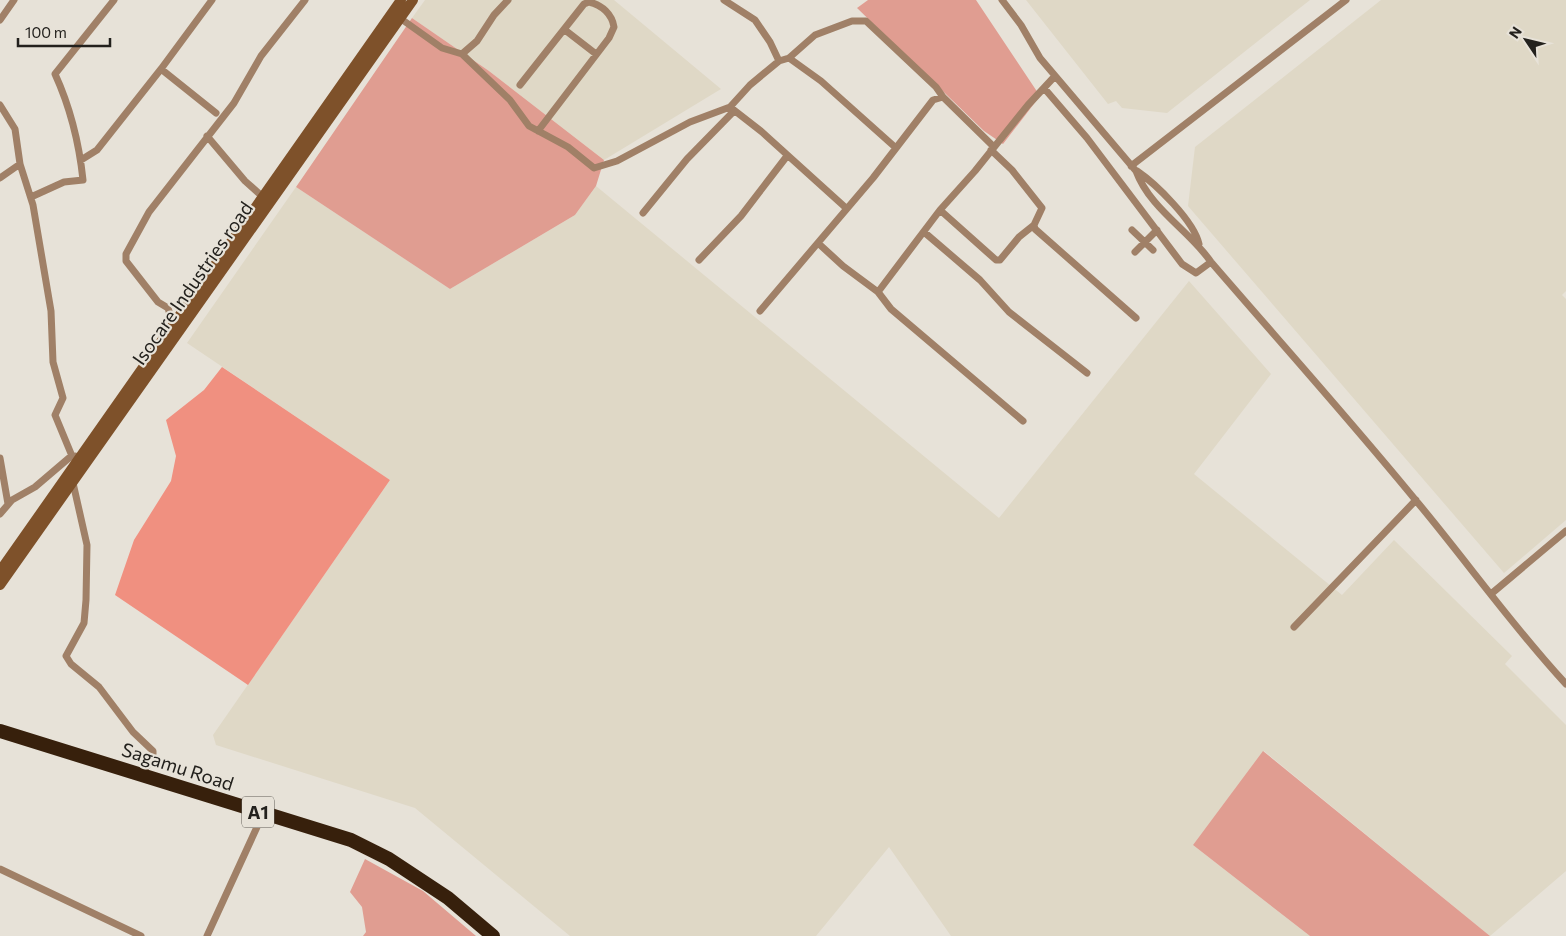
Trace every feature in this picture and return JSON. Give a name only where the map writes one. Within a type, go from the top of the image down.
[{"type":"highway","name":"Sagamu Road","points":[[0,731],[351,840],[389,859],[448,898],[493,936]]},
{"type":"street","points":[[0,20],[14,0]]},
{"type":"street","points":[[31,197],[64,182],[83,180],[80,143],[70,106],[56,74],[114,0]]},
{"type":"street","points":[[81,160],[97,150],[161,69],[212,0]]},
{"type":"street","points":[[176,322],[171,318],[168,308],[156,299],[124,258],[149,212],[238,98],[261,56],[306,0]]},
{"type":"street","name":"Isocare Industries road","points":[[0,585],[73,482],[167,342],[396,16],[401,0]]},
{"type":"street","name":"Isocare Industries road","points":[[0,571],[76,457],[167,342],[176,322],[263,197],[396,16],[413,0]]},
{"type":"street","points":[[462,54],[477,41],[494,15],[508,0]]},
{"type":"street","points":[[724,0],[755,20],[770,42],[779,60]]},
{"type":"street","points":[[1002,0],[1022,25],[1040,58],[1134,169],[1140,180],[1171,220],[1190,239],[1199,244]]},
{"type":"street","points":[[1134,169],[1346,0]]},
{"type":"street","points":[[520,85],[584,4],[589,2],[602,7],[610,16],[614,27],[538,131]]},
{"type":"street","points":[[396,16],[442,48],[462,54],[510,100],[529,126],[568,147],[594,168],[617,161],[690,122],[732,109]]},
{"type":"street","points":[[643,213],[687,158],[732,109],[750,85],[779,60],[789,58],[815,35],[852,21],[866,21],[936,87],[942,97],[1012,170],[1042,208],[1034,225],[1019,237],[1000,260],[996,260],[940,210]]},
{"type":"street","points":[[565,30],[596,54]]},
{"type":"street","points":[[789,58],[821,81],[896,148]]},
{"type":"street","points":[[161,69],[216,113]]},
{"type":"street","points":[[878,292],[940,210],[1055,76]]},
{"type":"street","points":[[1044,88],[1087,138],[1182,264],[1196,273],[1211,262]]},
{"type":"street","points":[[760,311],[896,148],[929,104],[938,96],[942,97]]},
{"type":"street","points":[[0,105],[15,129],[20,164],[31,197],[51,311],[53,362],[63,398],[55,415],[76,457],[35,487],[22,493],[8,504],[0,514]]},
{"type":"street","points":[[732,109],[762,132],[846,208]]},
{"type":"street","points":[[207,136],[245,181],[263,197]]},
{"type":"street","points":[[699,260],[741,216],[787,156]]},
{"type":"street","points":[[0,178],[20,164]]},
{"type":"street","points":[[1134,169],[1146,177],[1171,203],[1197,234],[1199,244],[1211,262],[1416,500],[1566,684]]},
{"type":"street","points":[[1034,225],[1035,228],[1136,318]]},
{"type":"street","points":[[1132,230],[1153,250]]},
{"type":"street","points":[[1134,252],[1157,230]]},
{"type":"street","points":[[924,232],[980,280],[1014,316],[1087,373]]},
{"type":"street","points":[[818,243],[843,266],[861,277],[878,292],[891,309],[1023,421]]},
{"type":"street","points":[[0,458],[8,504]]},
{"type":"street","points":[[73,482],[88,545],[86,600],[84,623],[66,656],[71,664],[99,687],[133,732],[153,751],[153,758],[141,774]]},
{"type":"street","points":[[1294,627],[1416,500]]},
{"type":"street","points":[[1492,594],[1566,531]]},
{"type":"street","points":[[207,936],[263,814]]},
{"type":"street","points":[[0,869],[141,936]]},
{"type":"shaded area","points":[[425,0],[614,0],[721,89],[604,160],[489,71],[412,18]]},
{"type":"shaded area","points":[[868,0],[976,0],[1040,96],[1003,144],[984,131],[857,8]]},
{"type":"shaded area","points":[[1026,0],[1310,0],[1167,113],[1122,108],[1116,101],[1108,104]]},
{"type":"shaded area","points":[[1381,0],[1566,0],[1566,291],[1562,295],[1566,299],[1566,520],[1504,573],[1188,206],[1195,147]]},
{"type":"shaded area","points":[[412,18],[489,71],[604,160],[596,186],[575,215],[450,289],[296,187]]},
{"type":"shaded area","points":[[596,186],[999,518],[1189,281],[1271,374],[1194,474],[1342,595],[1394,540],[1512,656],[1505,664],[1566,725],[1566,871],[1490,936],[1264,751],[1193,845],[1310,936],[951,936],[889,847],[816,936],[570,936],[415,808],[216,745],[213,735],[390,480],[187,343],[296,187],[450,289],[575,215]]},
{"type":"shaded area","points":[[222,367],[390,480],[248,685],[115,595],[134,540],[171,481],[176,456],[166,420],[204,390]]},
{"type":"shaded area","points":[[1263,751],[1490,936],[1310,936],[1193,845]]},
{"type":"shaded area","points":[[365,859],[423,891],[476,936],[363,936],[366,932],[362,907],[350,892]]}]
